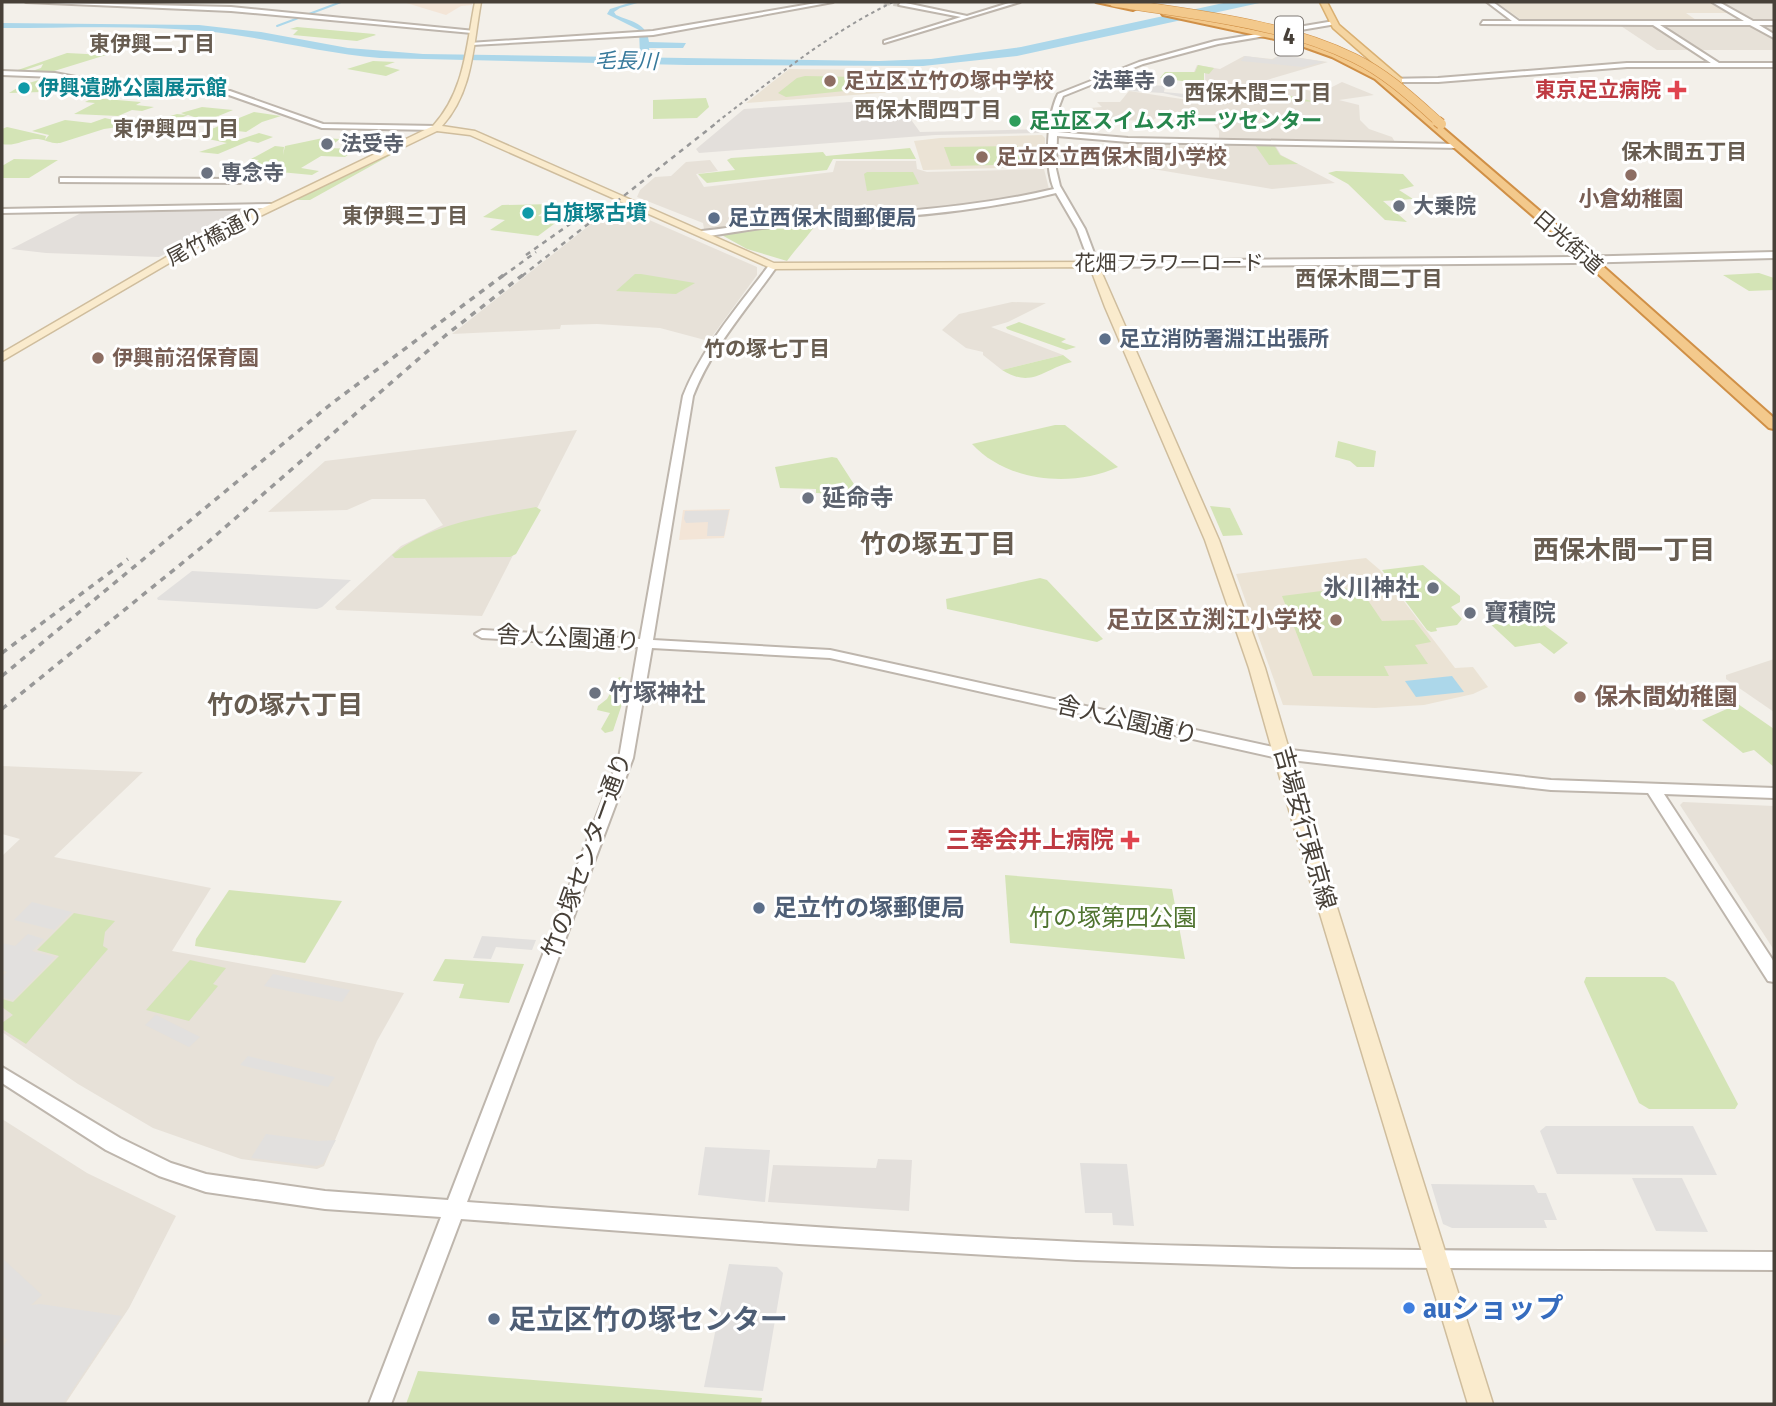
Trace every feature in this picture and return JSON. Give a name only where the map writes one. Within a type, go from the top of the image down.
[{"type":"highway","name":"4","points":[[1100,2],[1263,33],[1310,46],[1358,65]]},
{"type":"highway","name":"日光街道","points":[[1114,2],[1264,29],[1336,51],[1384,75],[1514,189],[1547,213],[1774,425]]},
{"type":"highway","points":[[1125,2],[1276,30]]},
{"type":"highway","name":"4","points":[[1351,57],[1358,65]]},
{"type":"highway","points":[[1351,57],[1373,59]]},
{"type":"highway","name":"日光街道","points":[[1358,65],[1383,81],[1774,414]]},
{"type":"highway","name":"4","points":[[1399,81],[1530,194],[1547,213]]},
{"type":"main road","points":[[436,128],[454,109],[469,59],[478,2]]},
{"type":"main road","points":[[1317,2],[1330,23],[1352,48],[1351,57]]},
{"type":"main road","points":[[1324,2],[1330,23],[1399,81]]},
{"type":"main road","points":[[436,128],[472,133],[773,266]]},
{"type":"main road","name":"尾竹橋通り","points":[[2,358],[197,243],[436,128]]},
{"type":"main road","name":"花畑フラワーロード","points":[[773,266],[1094,264]]},
{"type":"main road","name":"吉場安行東京線","points":[[1094,264],[1110,307],[1212,540],[1257,668],[1304,831],[1481,1404]]},
{"type":"street","points":[[29,2],[235,9],[472,31]]},
{"type":"street","points":[[886,43],[1017,2]]},
{"type":"street","points":[[1490,2],[1518,23]]},
{"type":"street","points":[[1715,2],[1774,36]]},
{"type":"street","points":[[472,43],[651,34],[830,3]]},
{"type":"street","points":[[901,4],[965,17]]},
{"type":"street","points":[[1094,264],[1081,229],[1059,190],[1052,169],[1057,99],[1067,90],[1141,63],[1226,39],[1330,23]]},
{"type":"street","points":[[1483,23],[1774,24]]},
{"type":"street","points":[[1655,24],[1718,65]]},
{"type":"street","points":[[1383,81],[1627,65],[1774,65]]},
{"type":"street","points":[[2,73],[55,75],[117,87],[230,93],[322,126],[436,128]]},
{"type":"street","points":[[1054,134],[1128,140],[1457,146]]},
{"type":"street","points":[[63,180],[240,181]]},
{"type":"street","points":[[702,234],[784,223],[905,215],[1026,198],[1059,190]]},
{"type":"street","points":[[2,211],[272,206]]},
{"type":"street","name":"花畑フラワーロード","points":[[1094,264],[1595,260],[1774,255]]},
{"type":"street","name":"竹の塚センター通り","points":[[380,1404],[623,766],[688,396],[693,381],[705,358],[773,266]]},
{"type":"street","name":"舎人公園通り","points":[[482,634],[831,654],[1282,754],[1529,783],[1774,793]]},
{"type":"street","points":[[1653,789],[1774,976]]},
{"type":"street","points":[[2,1074],[113,1144],[166,1170],[206,1183],[325,1200],[996,1248],[1293,1258],[1774,1261]]},
{"type":"shaded area","points":[[403,2],[473,2],[472,5],[461,6],[446,15]]},
{"type":"shaded area","points":[[1496,2],[1708,2],[1728,13],[1686,13],[1699,22],[1523,21]]},
{"type":"shaded area","points":[[1720,2],[1774,2],[1774,50],[1657,50],[1621,26],[1761,26]]},
{"type":"shaded area","points":[[1280,55],[1328,62],[1206,98],[1205,73],[1194,72],[1197,65],[1220,69],[1244,56],[1272,59]]},
{"type":"shaded area","points":[[1280,55],[1324,62],[1303,67],[1241,61],[1245,56],[1273,60]]},
{"type":"shaded area","name":"足立区立竹の塚中学校","points":[[789,69],[879,70],[894,92],[746,103]]},
{"type":"shaded area","points":[[1115,78],[1139,80],[1138,84],[1165,86],[1164,92],[1196,95],[1198,87],[1204,87],[1206,95],[1198,101],[1163,93],[1129,91],[1127,84],[1104,82]]},
{"type":"shaded area","points":[[1342,82],[1374,95],[1339,100],[1359,105],[1360,120],[1369,129],[1392,137],[1395,142],[1219,141],[1219,131],[1210,119],[1160,115],[1153,120],[1105,121],[1090,108],[1102,107],[1097,102],[1120,102],[1129,91],[1208,103],[1275,83],[1320,93]]},
{"type":"shaded area","points":[[896,99],[920,132],[1045,129],[1041,133],[935,135],[699,153],[696,149],[744,109]]},
{"type":"shaded area","name":"足立区立西保木間小学校","points":[[1042,135],[1045,138],[1045,166],[1042,167],[923,170],[914,141],[940,138]]},
{"type":"shaded area","points":[[1136,142],[1275,145],[1281,155],[1335,183],[1272,189],[1129,165]]},
{"type":"shaded area","points":[[710,160],[718,171],[696,174],[704,187],[833,172],[836,161],[916,161],[917,169],[927,172],[1044,169],[1049,189],[1017,198],[925,210],[704,229],[703,223],[637,197],[640,190],[655,177],[671,176],[686,162]]},
{"type":"shaded area","points":[[615,205],[757,267],[757,275],[711,338],[705,340],[660,328],[597,324],[561,325],[560,329],[452,334]]},
{"type":"shaded area","points":[[248,211],[159,257],[46,253],[11,249],[83,212]]},
{"type":"shaded area","points":[[1012,302],[1046,303],[1008,322],[991,327],[1063,355],[1002,370],[983,355],[983,352],[966,348],[942,330],[959,314]]},
{"type":"shaded area","points":[[577,430],[482,616],[337,610],[335,607],[401,546],[443,525],[425,499],[372,499],[347,510],[268,512],[325,461]]},
{"type":"shaded area","points":[[730,509],[724,538],[679,540],[683,510]]},
{"type":"shaded area","points":[[729,510],[724,536],[707,536],[708,522],[686,523],[684,519],[685,511]]},
{"type":"shaded area","name":"足立区立渕江小学校","points":[[1366,558],[1380,570],[1455,668],[1473,667],[1488,687],[1473,694],[1424,705],[1375,708],[1283,705],[1236,574]]},
{"type":"shaded area","points":[[192,571],[351,580],[317,609],[158,600],[157,598]]},
{"type":"shaded area","points":[[1774,659],[1774,712],[1726,679],[1726,675]]},
{"type":"shaded area","points":[[2,766],[143,772],[54,857],[211,888],[172,951],[404,993],[377,1041],[324,1166],[317,1169],[241,1159],[153,1128],[78,1084],[2,1032],[2,856],[20,839],[2,834]]},
{"type":"shaded area","points":[[1683,802],[1774,806],[1774,950],[1680,805]]},
{"type":"shaded area","points":[[32,902],[72,912],[54,930],[14,920]]},
{"type":"shaded area","points":[[28,934],[44,939],[32,951],[55,957],[13,1000],[2,997],[2,977],[7,972],[2,970],[2,943],[15,946]]},
{"type":"shaded area","points":[[482,936],[536,940],[532,950],[496,947],[491,959],[473,958]]},
{"type":"shaded area","points":[[273,974],[350,990],[342,1002],[264,986]]},
{"type":"shaded area","points":[[156,1015],[200,1037],[189,1047],[145,1025]]},
{"type":"shaded area","points":[[248,1056],[335,1077],[328,1087],[240,1065]]},
{"type":"shaded area","points":[[2,1119],[87,1173],[176,1216],[129,1308],[65,1404],[2,1404]]},
{"type":"shaded area","points":[[1546,1126],[1693,1126],[1717,1175],[1557,1174],[1540,1131]]},
{"type":"shaded area","points":[[266,1134],[318,1141],[336,1140],[323,1164],[316,1166],[251,1158]]},
{"type":"shaded area","points":[[705,1147],[770,1150],[765,1202],[698,1195]]},
{"type":"shaded area","points":[[878,1159],[912,1160],[909,1211],[768,1202],[773,1165],[876,1168]]},
{"type":"shaded area","points":[[1080,1163],[1127,1164],[1134,1226],[1113,1225],[1112,1213],[1085,1213]]},
{"type":"shaded area","points":[[1632,1178],[1682,1178],[1708,1232],[1656,1231]]},
{"type":"shaded area","points":[[1431,1184],[1534,1185],[1538,1193],[1546,1193],[1557,1220],[1544,1220],[1547,1228],[1452,1228],[1443,1224]]},
{"type":"shaded area","points":[[3,1259],[42,1295],[31,1305],[122,1316],[63,1404],[2,1404],[2,1349],[7,1340],[2,1335]]},
{"type":"shaded area","points":[[729,1264],[777,1267],[783,1273],[763,1391],[704,1387]]},
{"type":"green space","points":[[297,27],[376,35],[357,41],[293,35],[298,30],[290,29]]},
{"type":"green space","points":[[67,53],[106,55],[51,72],[32,71],[41,68],[43,64],[25,70],[30,72],[15,71]]},
{"type":"green space","points":[[373,61],[395,62],[384,66],[400,70],[386,76],[347,69]]},
{"type":"green space","points":[[1198,65],[1214,68],[1209,74],[1204,73],[1204,84],[1160,78],[1165,72],[1195,72]]},
{"type":"green space","points":[[49,77],[86,85],[74,91],[9,93],[22,85]]},
{"type":"green space","points":[[859,77],[864,89],[786,97],[778,93],[797,78]]},
{"type":"green space","points":[[1258,88],[1316,102],[1224,97]]},
{"type":"green space","points":[[93,98],[141,102],[136,105],[154,107],[142,111],[132,110],[118,116],[74,114],[95,103],[85,102]]},
{"type":"green space","points":[[706,98],[709,107],[697,118],[653,119],[653,100]]},
{"type":"green space","points":[[202,107],[233,110],[206,121],[188,115],[158,127],[144,124],[177,114],[186,115],[181,113]]},
{"type":"green space","points":[[254,112],[281,116],[262,122],[246,132],[229,130],[221,135],[238,138],[235,141],[259,133],[273,137],[258,143],[249,141],[218,154],[199,152],[227,143],[194,136]]},
{"type":"green space","points":[[105,118],[122,122],[116,124],[125,126],[104,129],[60,143],[34,139],[2,144],[2,129],[7,127],[46,136],[45,140],[49,135],[32,131],[65,120],[91,123]]},
{"type":"green space","points":[[323,138],[340,139],[328,148],[356,149],[345,157],[321,156],[301,168],[319,171],[312,175],[280,172],[281,167],[271,164],[249,166],[259,160],[251,159],[275,146],[284,147],[283,155],[285,146]]},
{"type":"green space","points":[[1255,145],[1274,145],[1280,155],[1298,164],[1269,165]]},
{"type":"green space","points":[[1017,146],[1034,155],[1034,164],[951,166],[944,147]]},
{"type":"green space","points":[[910,148],[916,159],[833,159],[827,170],[707,183],[698,174],[735,170],[727,160],[731,158],[823,152],[826,156]]},
{"type":"green space","points":[[398,151],[310,200],[292,200],[395,152]]},
{"type":"green space","points":[[14,159],[58,160],[29,178],[2,178],[2,166]]},
{"type":"green space","points":[[1336,171],[1403,174],[1414,186],[1399,190],[1413,199],[1383,201],[1407,222],[1385,220],[1348,184],[1328,173]]},
{"type":"green space","points":[[913,172],[919,184],[867,191],[864,174]]},
{"type":"green space","points":[[554,204],[538,216],[562,218],[538,236],[490,230],[505,220],[483,217],[502,205]]},
{"type":"green space","points":[[816,224],[787,261],[747,249],[718,233]]},
{"type":"green space","points":[[1759,273],[1774,278],[1774,290],[1749,291],[1723,275]]},
{"type":"green space","points":[[635,274],[695,283],[676,294],[616,291]]},
{"type":"green space","points":[[1019,322],[1066,339],[1061,342],[1076,347],[1066,350],[1006,327]]},
{"type":"green space","points":[[1063,355],[1072,362],[1030,378],[1022,378],[1002,370]]},
{"type":"green space","points":[[1065,425],[1118,467],[1081,478],[1041,478],[1003,467],[972,444]]},
{"type":"green space","points":[[1338,441],[1376,451],[1374,467],[1357,467],[1350,461],[1335,457]]},
{"type":"green space","points":[[837,458],[861,495],[816,493],[816,489],[780,488],[775,467]]},
{"type":"green space","points":[[1210,506],[1230,508],[1243,535],[1223,536]]},
{"type":"green space","points":[[536,507],[541,510],[516,554],[510,557],[395,558],[392,555],[425,535],[461,522]]},
{"type":"green space","points":[[1423,565],[1460,596],[1460,602],[1451,607],[1462,619],[1457,625],[1436,628],[1437,631],[1431,632],[1427,630],[1382,570]]},
{"type":"green space","points":[[1040,578],[1047,580],[1103,639],[1097,642],[947,609],[946,599]]},
{"type":"green space","points":[[1345,588],[1363,593],[1382,621],[1414,620],[1431,642],[1415,645],[1428,664],[1384,666],[1389,676],[1313,676],[1282,596]]},
{"type":"green space","points":[[1527,612],[1568,643],[1554,654],[1540,643],[1515,647],[1487,621]]},
{"type":"green space","points":[[619,677],[625,682],[618,696],[623,701],[613,731],[605,733],[601,729],[610,713],[597,710],[598,706],[607,699]]},
{"type":"green space","points":[[1738,704],[1774,729],[1774,767],[1754,750],[1743,753],[1702,720]]},
{"type":"green space","name":"竹の塚第四公園","points":[[1005,875],[1172,889],[1185,959],[1010,943]]},
{"type":"green space","points":[[229,890],[342,901],[305,963],[195,946],[196,939]]},
{"type":"green space","points":[[74,913],[115,921],[105,932],[103,946],[108,949],[26,1044],[2,1029],[2,1023],[13,1015],[2,1007],[2,999],[13,1002],[59,956],[37,950]]},
{"type":"green space","points":[[445,959],[524,964],[509,1003],[459,998],[464,984],[433,981]]},
{"type":"green space","points":[[190,960],[226,968],[213,984],[218,986],[189,1021],[146,1010]]},
{"type":"green space","points":[[1586,977],[1665,977],[1674,982],[1738,1104],[1735,1109],[1649,1109],[1639,1103],[1584,982]]},
{"type":"green space","points":[[418,1371],[762,1398],[761,1404],[406,1404]]},
{"type":"water","points":[[641,2],[620,8],[614,12],[616,15],[642,27],[649,42],[686,43],[683,48],[649,48],[650,55],[640,55],[639,30],[607,14],[610,9]]},
{"type":"water","name":"毛長川","points":[[1228,2],[1264,2],[1017,56],[923,66],[687,65],[380,58],[180,29],[2,28],[2,23],[199,25],[261,32],[348,48],[423,54],[879,61],[931,59],[1021,47]]},
{"type":"water","points":[[1452,676],[1464,692],[1416,697],[1405,681]]},
{"type":"waterway","points":[[277,26],[341,2]]},
{"type":"tunnel","points":[[884,2],[901,4]]},
{"type":"railway","points":[[717,122],[823,43],[893,2]]},
{"type":"railway","points":[[522,276],[719,121]]},
{"type":"railway","points":[[526,255],[580,217]]},
{"type":"railway","points":[[503,276],[536,252]]},
{"type":"railway","points":[[2,676],[331,404],[505,274]]},
{"type":"railway","points":[[2,709],[207,543],[446,335],[524,274]]},
{"type":"railway","points":[[2,653],[128,559]]},
{"type":"place","name":"足立区立竹の塚中学校","points":[[830,81]]},
{"type":"place","name":"法華寺","points":[[1169,81]]},
{"type":"place","name":"伊興遺跡公園展示館","points":[[24,88]]},
{"type":"place","name":"東京足立病院","points":[[1677,90]]},
{"type":"place","name":"足立区スイムスポーツセンター","points":[[1015,121]]},
{"type":"place","name":"法受寺","points":[[327,144]]},
{"type":"place","name":"足立区立西保木間小学校","points":[[982,157]]},
{"type":"place","name":"専念寺","points":[[207,173]]},
{"type":"place","name":"小倉幼稚園","points":[[1631,175]]},
{"type":"place","name":"大乗院","points":[[1399,206]]},
{"type":"place","name":"白旗塚古墳","points":[[528,213]]},
{"type":"place","name":"足立西保木間郵便局","points":[[714,218]]},
{"type":"place","name":"足立消防署淵江出張所","points":[[1105,339]]},
{"type":"place","name":"伊興前沼保育園","points":[[98,358]]},
{"type":"place","name":"延命寺","points":[[808,498]]},
{"type":"place","name":"氷川神社","points":[[1433,588]]},
{"type":"place","name":"寶積院","points":[[1470,613]]},
{"type":"place","name":"足立区立渕江小学校","points":[[1336,620]]},
{"type":"place","name":"竹塚神社","points":[[595,693]]},
{"type":"place","name":"保木間幼稚園","points":[[1580,697]]},
{"type":"place","name":"三奉会井上病院","points":[[1130,840]]},
{"type":"place","name":"足立竹の塚郵便局","points":[[759,908]]},
{"type":"place","name":"auショップ","points":[[1409,1308]]},
{"type":"place","name":"足立区竹の塚センター","points":[[494,1319]]},
{"type":"district","name":"東伊興二丁目","points":[[152,44]]},
{"type":"district","name":"西保木間三丁目","points":[[1258,93]]},
{"type":"district","name":"西保木間四丁目","points":[[928,110]]},
{"type":"district","name":"東伊興四丁目","points":[[176,129]]},
{"type":"district","name":"保木間五丁目","points":[[1684,152]]},
{"type":"district","name":"東伊興三丁目","points":[[405,216]]},
{"type":"district","name":"西保木間二丁目","points":[[1369,279]]},
{"type":"district","name":"竹の塚七丁目","points":[[767,349]]},
{"type":"district","name":"竹の塚五丁目","points":[[938,544]]},
{"type":"district","name":"西保木間一丁目","points":[[1624,550]]},
{"type":"district","name":"竹の塚六丁目","points":[[285,705]]}]
